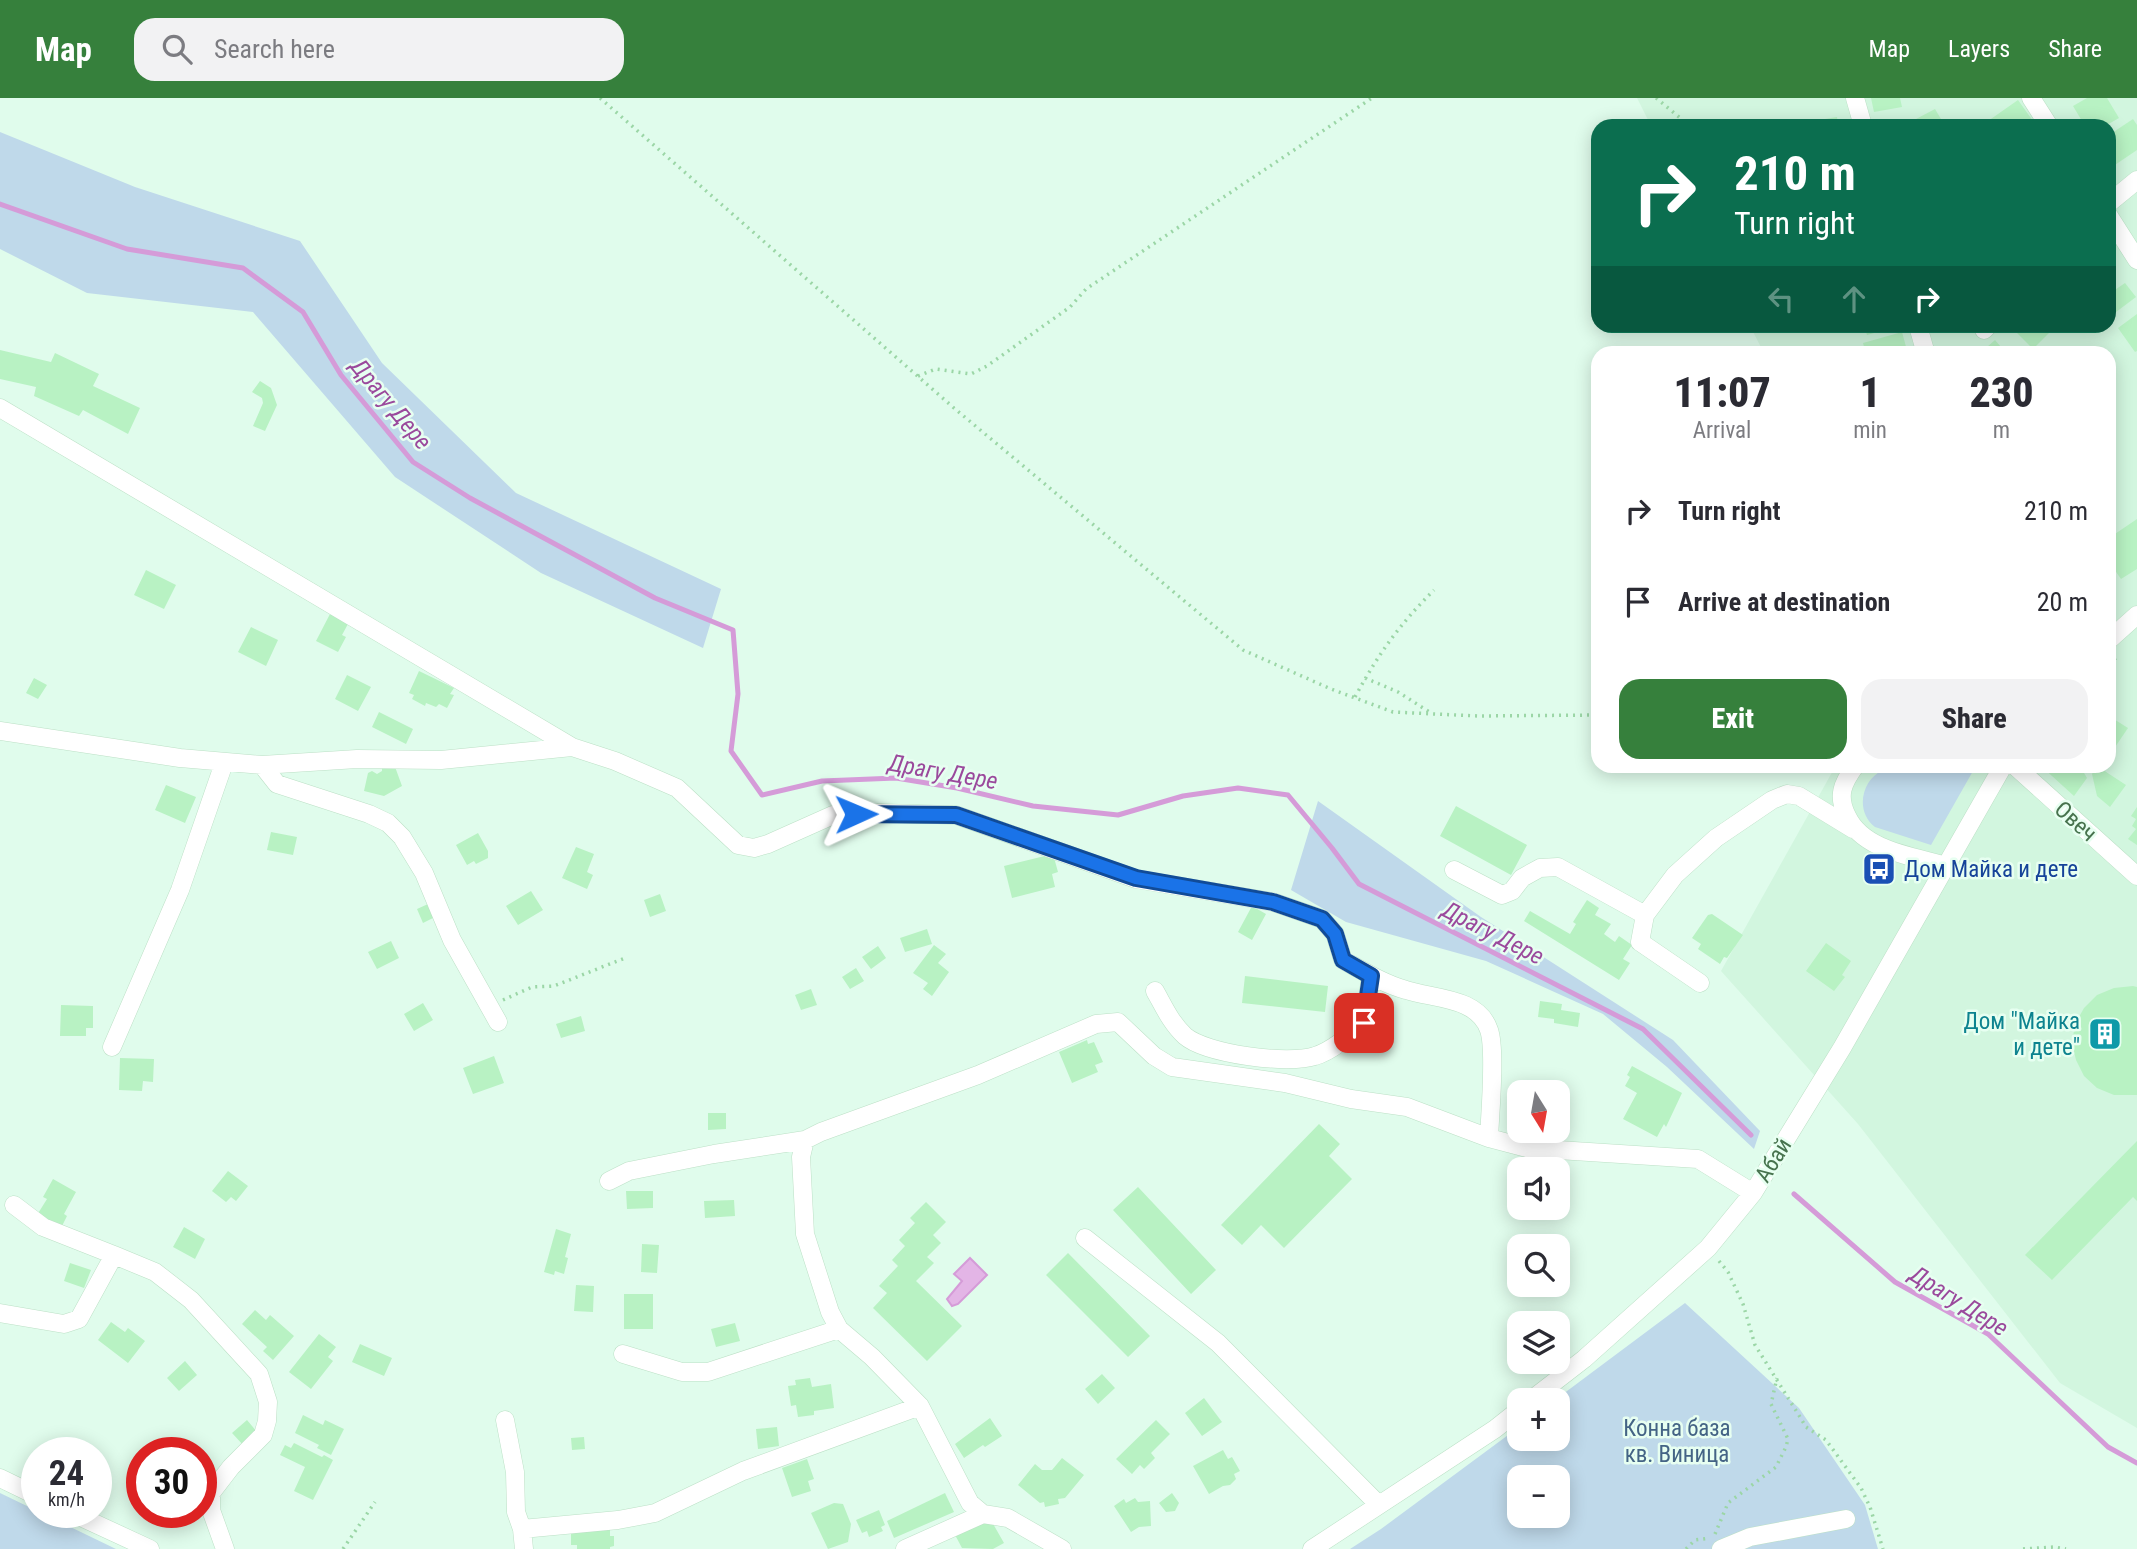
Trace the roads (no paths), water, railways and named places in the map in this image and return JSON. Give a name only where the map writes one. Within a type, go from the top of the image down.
[{"type":"street","points":[[1855,98],[1861,119]]},
{"type":"street","points":[[2031,98],[2044,119]]},
{"type":"street","points":[[2116,197],[2137,180]]},
{"type":"street","points":[[2116,227],[2137,260]]},
{"type":"street","points":[[0,408],[572,747],[615,761],[677,788],[738,845],[754,848],[768,844],[833,815],[956,815],[1136,878],[1273,902],[1322,919],[1335,934],[1343,960],[1404,990],[1463,1003],[1480,1014],[1489,1031],[1491,1047],[1489,1138]]},
{"type":"street","points":[[2116,634],[2137,615]]},
{"type":"street","points":[[0,731],[224,763],[261,765],[357,759],[441,760],[572,747]]},
{"type":"street","points":[[113,1047],[180,890],[224,763]]},
{"type":"street","points":[[261,765],[277,784],[369,814],[388,823],[402,837],[424,873],[452,940],[495,1015]]},
{"type":"street","points":[[1850,773],[1843,782],[1841,793],[1842,807],[1853,829]]},
{"type":"street","name":"Абай","points":[[1547,1388],[1584,1359],[1708,1248],[1753,1193],[1842,1048],[1999,773]]},
{"type":"street","name":"Овеч","points":[[2023,773],[2137,876]]},
{"type":"street","points":[[1700,983],[1640,942],[1645,915],[1675,875],[1716,838],[1772,800],[1787,794],[1799,796],[1884,848],[1947,866]]},
{"type":"street","points":[[1454,870],[1502,895],[1512,891],[1522,878],[1540,868],[1558,867],[1645,915]]},
{"type":"street","points":[[1155,992],[1173,1024],[1188,1038],[1227,1053],[1295,1060],[1317,1056],[1364,1023],[1371,976]]},
{"type":"street","points":[[609,1181],[629,1171],[805,1140],[978,1075],[1096,1024],[1118,1022],[1154,1056],[1171,1067],[1285,1083],[1351,1099],[1407,1107],[1489,1138],[1527,1148],[1698,1159],[1753,1193]]},
{"type":"street","points":[[805,1140],[801,1157],[806,1234],[830,1311],[839,1329],[872,1357],[920,1406],[970,1503],[983,1514],[1008,1518],[1062,1549]]},
{"type":"street","points":[[15,1205],[43,1227],[155,1272],[191,1300],[260,1374],[268,1402],[263,1435],[231,1467],[211,1493],[211,1510],[225,1549]]},
{"type":"street","points":[[1085,1238],[1218,1343],[1379,1505]]},
{"type":"street","points":[[0,1314],[64,1324],[79,1320],[114,1255]]},
{"type":"street","points":[[623,1354],[682,1372],[708,1372],[839,1329]]},
{"type":"street","points":[[522,1529],[618,1520],[654,1513],[743,1471],[920,1406]]},
{"type":"street","points":[[505,1420],[515,1472],[516,1512],[522,1529],[524,1549]]},
{"type":"street","points":[[1312,1549],[1507,1420]]},
{"type":"street","points":[[0,1478],[21,1488]]},
{"type":"street","points":[[905,1549],[983,1514]]},
{"type":"street","points":[[1717,1544],[1846,1519]]},
{"type":"street","points":[[105,1528],[150,1549]]},
{"type":"waterway","name":"Драгу Дере","points":[[0,204],[127,249],[243,268],[303,312],[341,375],[413,462],[470,498],[655,598],[733,630],[738,694],[731,751],[762,795],[822,781],[896,778],[957,788],[1033,806],[1118,815],[1183,796],[1238,788],[1288,795],[1359,884],[1643,1029],[1751,1135]]},
{"type":"waterway","name":"Драгу Дере","points":[[1794,1194],[1895,1282],[1988,1334],[2108,1447],[2137,1463]]},
{"type":"place","name":"Дом Майка и дете","points":[[1879,869]]},
{"type":"place","name":"Дом \"Майка и дете\"","points":[[2105,1034]]},
{"type":"park label","name":"Конна база кв. Виница","points":[[1677,1441]]}]
